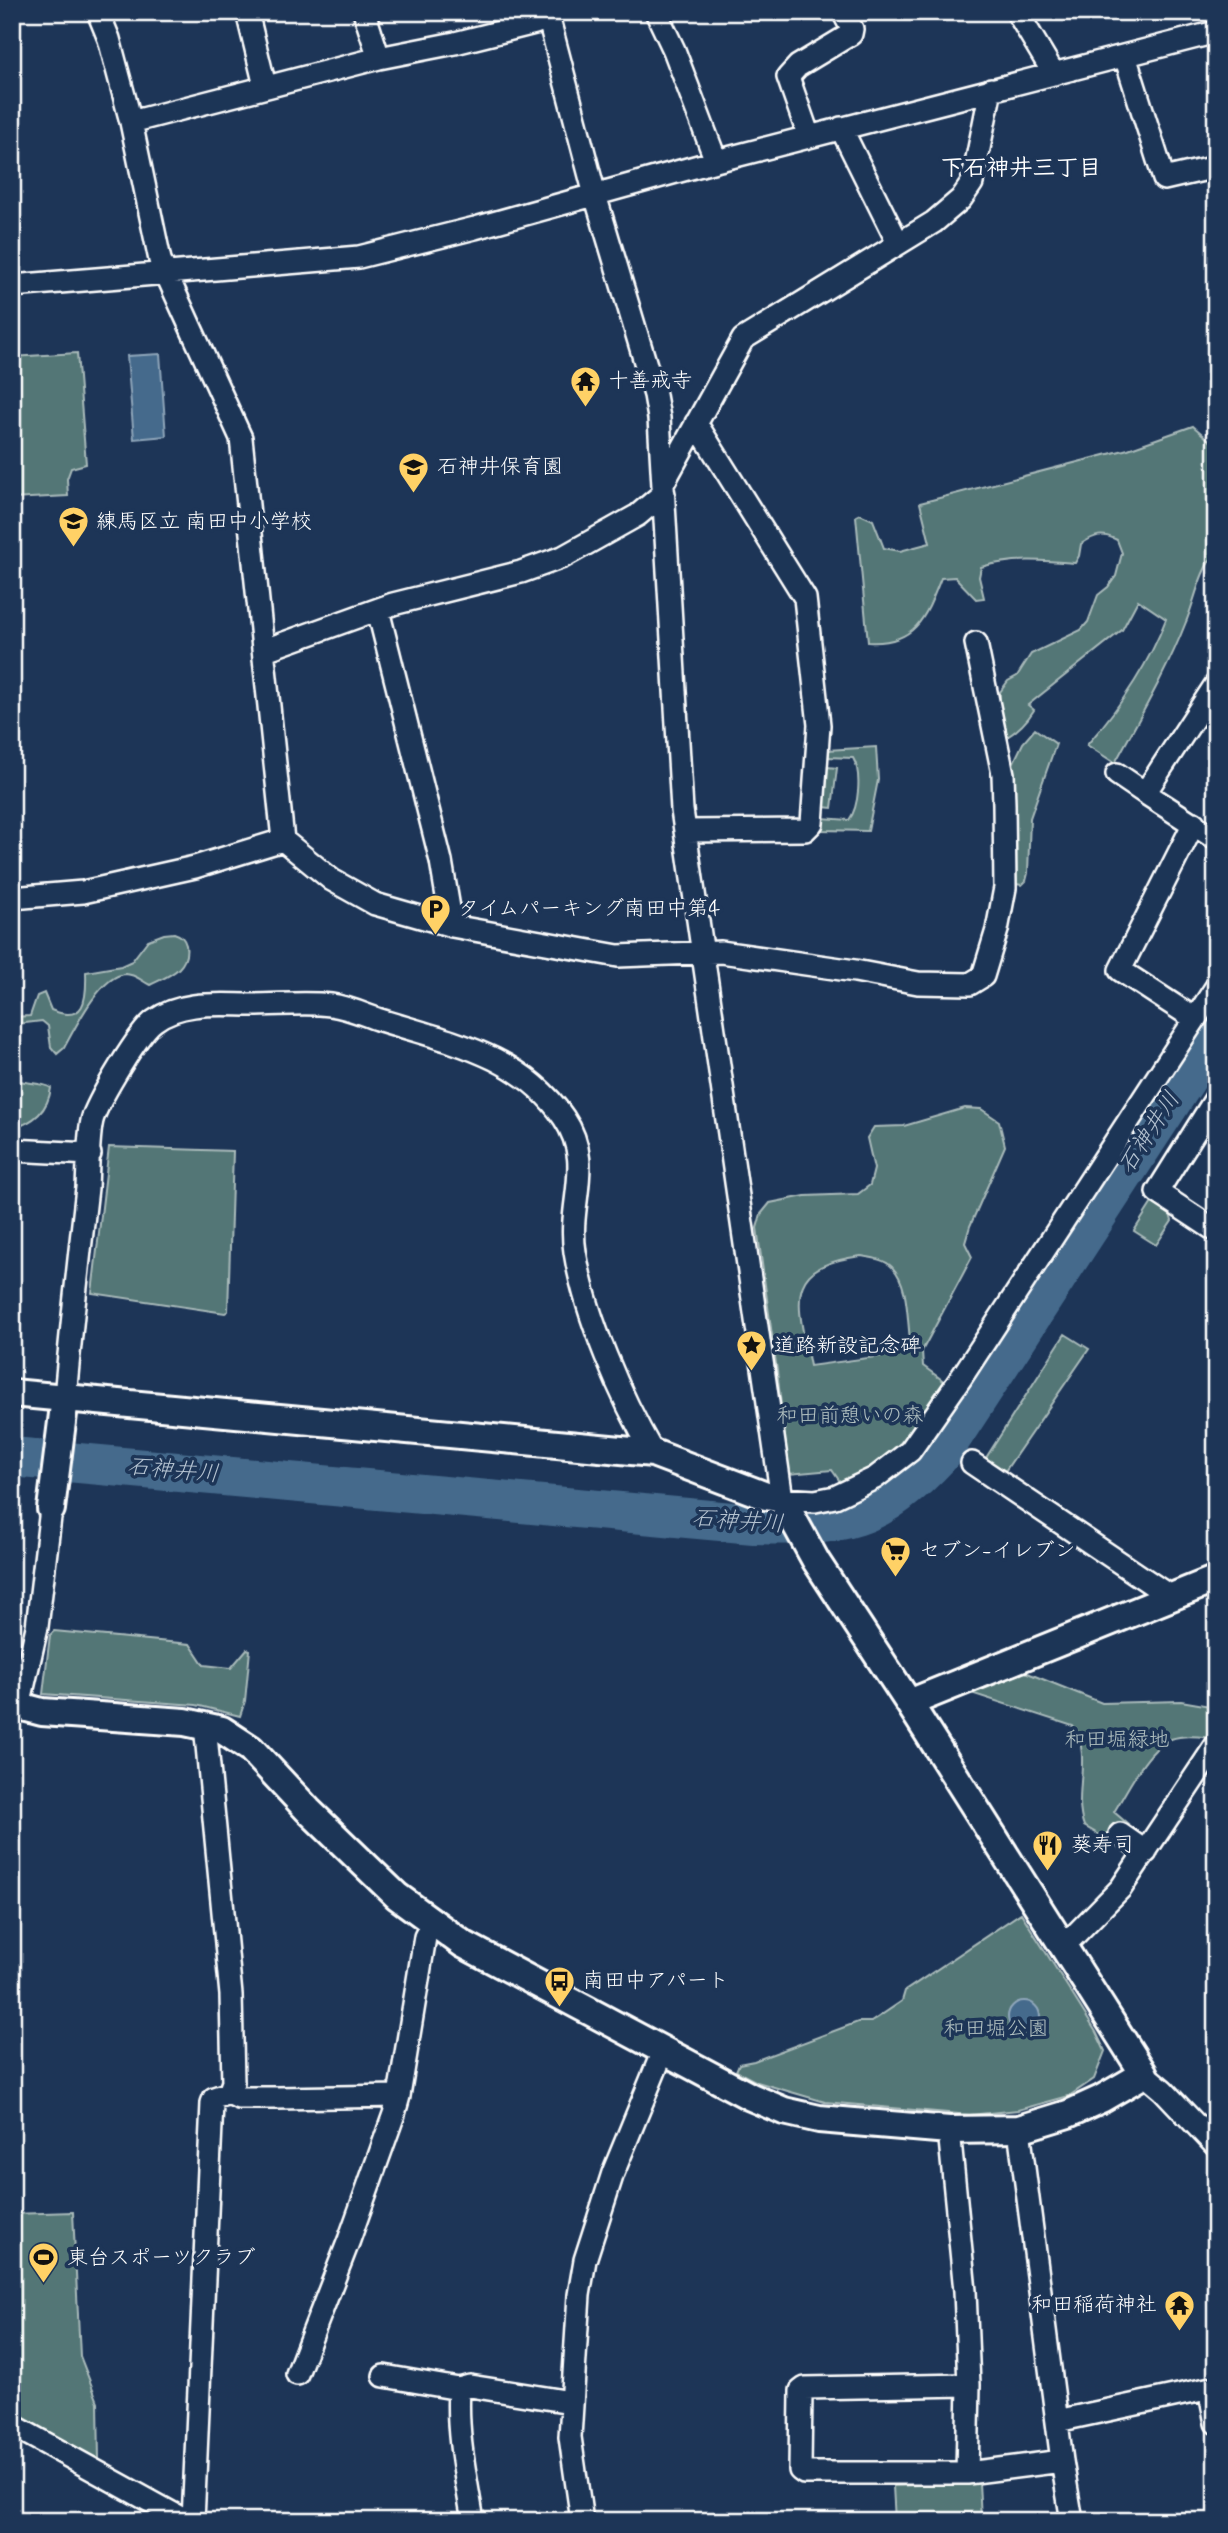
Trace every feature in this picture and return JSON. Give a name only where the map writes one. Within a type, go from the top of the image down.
[{"type":"street","points":[[98,12],[109,39],[131,122],[160,260],[242,438],[283,840],[332,880],[375,904],[452,926],[618,956],[704,953],[755,956],[918,984],[970,984],[983,976],[998,930],[1005,888],[1003,774],[976,643]]},
{"type":"street","points":[[247,12],[265,86]]},
{"type":"street","points":[[364,12],[379,58]]},
{"type":"street","points":[[656,12],[674,50],[716,161]]},
{"type":"street","points":[[809,136],[788,77],[798,66],[850,34],[852,29],[843,12]]},
{"type":"street","points":[[1017,12],[1054,74]]},
{"type":"street","points":[[131,122],[379,58],[455,43],[541,18],[655,395],[664,487],[679,780],[783,1503],[816,1561],[1144,2074],[1163,2090],[1216,2146]]},
{"type":"street","points":[[12,286],[359,257],[809,136],[1216,32]]},
{"type":"street","points":[[1125,57],[1164,179],[1216,167]]},
{"type":"street","points":[[265,650],[393,604],[521,572],[563,557],[638,515],[664,487],[696,423],[743,340],[945,215],[968,191],[974,175],[990,89]]},
{"type":"street","points":[[841,128],[898,243]]},
{"type":"street","points":[[685,831],[804,830],[809,827],[812,823],[819,725],[805,598],[696,423]]},
{"type":"street","points":[[378,610],[441,861],[452,926]]},
{"type":"street","points":[[1145,793],[1216,684]]},
{"type":"street","points":[[1117,774],[1215,836]]},
{"type":"street","points":[[1194,823],[1120,970],[1195,1019]]},
{"type":"street","points":[[12,898],[83,892],[207,863],[283,840]]},
{"type":"street","points":[[12,1392],[653,1453],[783,1503],[815,1502],[835,1497],[875,1478],[911,1451],[1216,987]]},
{"type":"street","points":[[653,1453],[621,1392],[584,1296],[575,1249],[574,1206],[580,1157],[574,1137],[552,1102],[531,1082],[509,1065],[473,1049],[332,1005],[202,1005],[177,1010],[156,1020],[139,1035],[93,1118],[65,1398],[37,1627],[15,1705],[43,1712],[205,1725],[222,1730],[251,1749],[308,1810],[397,1896],[432,1924],[463,1944],[663,2052],[784,2111],[820,2119],[949,2130],[1019,2129],[1068,2114],[1144,2074]]},
{"type":"street","points":[[1216,1098],[1157,1192],[1216,1231]]},
{"type":"street","points":[[12,1150],[90,1154]]},
{"type":"street","points":[[972,1463],[1171,1597]]},
{"type":"street","points":[[909,1703],[1216,1579]]},
{"type":"street","points":[[205,1725],[231,1995],[233,2082],[229,2093]]},
{"type":"street","points":[[1064,1946],[1121,1888],[1216,1745]]},
{"type":"street","points":[[1120,1834],[1146,1852]]},
{"type":"street","points":[[297,2374],[349,2240],[399,2096],[425,1937],[432,1924]]},
{"type":"street","points":[[582,2521],[570,2437],[579,2295],[584,2260],[613,2173],[663,2052]]},
{"type":"street","points":[[193,2521],[214,2098],[229,2093],[239,2098],[399,2096]]},
{"type":"street","points":[[1019,2129],[1072,2521]]},
{"type":"street","points":[[949,2130],[965,2291],[969,2385],[967,2473]]},
{"type":"street","points":[[384,2376],[459,2389],[470,2386],[571,2402]]},
{"type":"street","points":[[969,2385],[805,2388],[802,2391],[800,2470],[804,2473],[967,2473],[1062,2461]]},
{"type":"street","points":[[1057,2421],[1212,2388],[1216,2423]]},
{"type":"street","points":[[459,2389],[462,2450],[473,2521]]},
{"type":"street","points":[[12,2425],[186,2521]]},
{"type":"green space","points":[[77,353],[86,464],[71,468],[67,479],[68,496],[12,499],[12,357]]},
{"type":"green space","points":[[1193,426],[1216,446],[1216,552],[1202,577],[1186,622],[1153,694],[1115,763],[1087,745],[1132,685],[1166,619],[1138,600],[1122,630],[1028,705],[1034,710],[1031,715],[1005,738],[1000,721],[1000,692],[1008,681],[1017,676],[1031,654],[1081,630],[1088,622],[1098,595],[1116,576],[1122,553],[1117,540],[1103,535],[1090,538],[1081,544],[1075,563],[1016,561],[981,567],[979,577],[984,598],[976,599],[955,577],[941,578],[924,616],[908,633],[898,639],[868,642],[856,516],[860,514],[873,520],[884,548],[900,551],[930,543],[920,503],[1128,449]]},
{"type":"green space","points":[[1035,729],[1056,744],[1030,818],[1028,873],[1022,885],[1016,884],[1013,876],[1011,768],[1023,743]]},
{"type":"green space","points":[[876,747],[878,780],[868,831],[821,830],[822,818],[849,820],[858,790],[858,772],[853,758],[826,757],[827,750]]},
{"type":"green space","points":[[827,767],[837,768],[832,808],[823,807]]},
{"type":"green space","points":[[174,933],[182,937],[186,945],[185,960],[181,966],[150,985],[129,974],[116,977],[106,984],[82,1016],[64,1048],[57,1054],[51,1047],[48,1026],[42,1021],[17,1024],[13,1033],[16,1080],[51,1088],[47,1103],[39,1114],[12,1129],[12,1017],[30,1016],[37,996],[44,993],[51,1010],[62,1014],[77,1012],[82,1007],[86,992],[86,972],[121,966],[132,961],[148,940]]},
{"type":"green space","name":"和田前憩いの森","points":[[965,1108],[981,1109],[999,1121],[1005,1146],[970,1226],[965,1243],[972,1257],[922,1351],[923,1366],[945,1382],[902,1442],[860,1474],[841,1483],[832,1470],[789,1474],[757,1228],[761,1214],[770,1203],[805,1196],[858,1194],[870,1185],[874,1169],[867,1138],[874,1127],[904,1126]],"holes":[[[861,1256],[885,1262],[898,1275],[905,1296],[912,1352],[810,1366],[802,1324],[801,1291],[807,1279],[818,1269],[835,1261]]]},
{"type":"green space","points":[[109,1147],[233,1151],[228,1311],[225,1313],[92,1293]]},
{"type":"green space","points":[[1153,1201],[1169,1211],[1172,1221],[1156,1245],[1134,1231]]},
{"type":"green space","points":[[1065,1334],[1089,1349],[1003,1474],[984,1461]]},
{"type":"green space","points":[[54,1631],[190,1644],[204,1665],[231,1668],[247,1649],[250,1650],[245,1701],[240,1716],[196,1705],[43,1694],[50,1635]]},
{"type":"green space","name":"和田堀緑地","points":[[1025,1672],[1102,1703],[1181,1701],[1216,1707],[1216,1738],[1176,1737],[1154,1751],[1114,1812],[1128,1824],[1114,1843],[1084,1826],[1080,1801],[1081,1750],[1079,1737],[1073,1726],[971,1693]]},
{"type":"green space","name":"和田堀公園","points":[[1021,1913],[1096,2032],[1105,2051],[1094,2079],[1069,2096],[1018,2110],[970,2115],[825,2102],[757,2082],[736,2071],[739,2064],[754,2061],[858,2022],[871,2022],[902,2001],[905,1991]]},
{"type":"green space","name":"東台スポーツクラブ","points":[[73,2212],[80,2356],[98,2402],[99,2460],[12,2412],[12,2214]]},
{"type":"green space","points":[[979,2483],[981,2518],[895,2521],[893,2486]]},
{"type":"water","points":[[160,354],[166,436],[134,439],[127,356]]},
{"type":"water","points":[[1024,2001],[1035,2006],[1040,2017],[1035,2028],[1024,2033],[1013,2028],[1008,2017],[1013,2006]]},
{"type":"waterway","name":"石神井川","points":[[12,1457],[754,1524],[812,1524],[857,1516],[898,1494],[941,1454],[1216,1033]]},
{"type":"place","name":"十善戒寺","points":[[585,408]]},
{"type":"place","name":"石神井保育園","points":[[414,494]]},
{"type":"place","name":"練馬区立 南田中小学校","points":[[73,549]]},
{"type":"place","name":"タイムパーキング南田中第4","points":[[435,936]]},
{"type":"place","name":"道路新設記念碑","points":[[751,1373]]},
{"type":"place","name":"セブン-イレブン","points":[[896,1578]]},
{"type":"place","name":"葵寿司","points":[[1048,1872]]},
{"type":"place","name":"南田中アパート","points":[[560,2008]]},
{"type":"place","name":"東台スポーツクラブ","points":[[44,2285]]},
{"type":"place","name":"和田稲荷神社","points":[[1180,2332]]},
{"type":"district","name":"下石神井三丁目","points":[[1021,169]]}]
